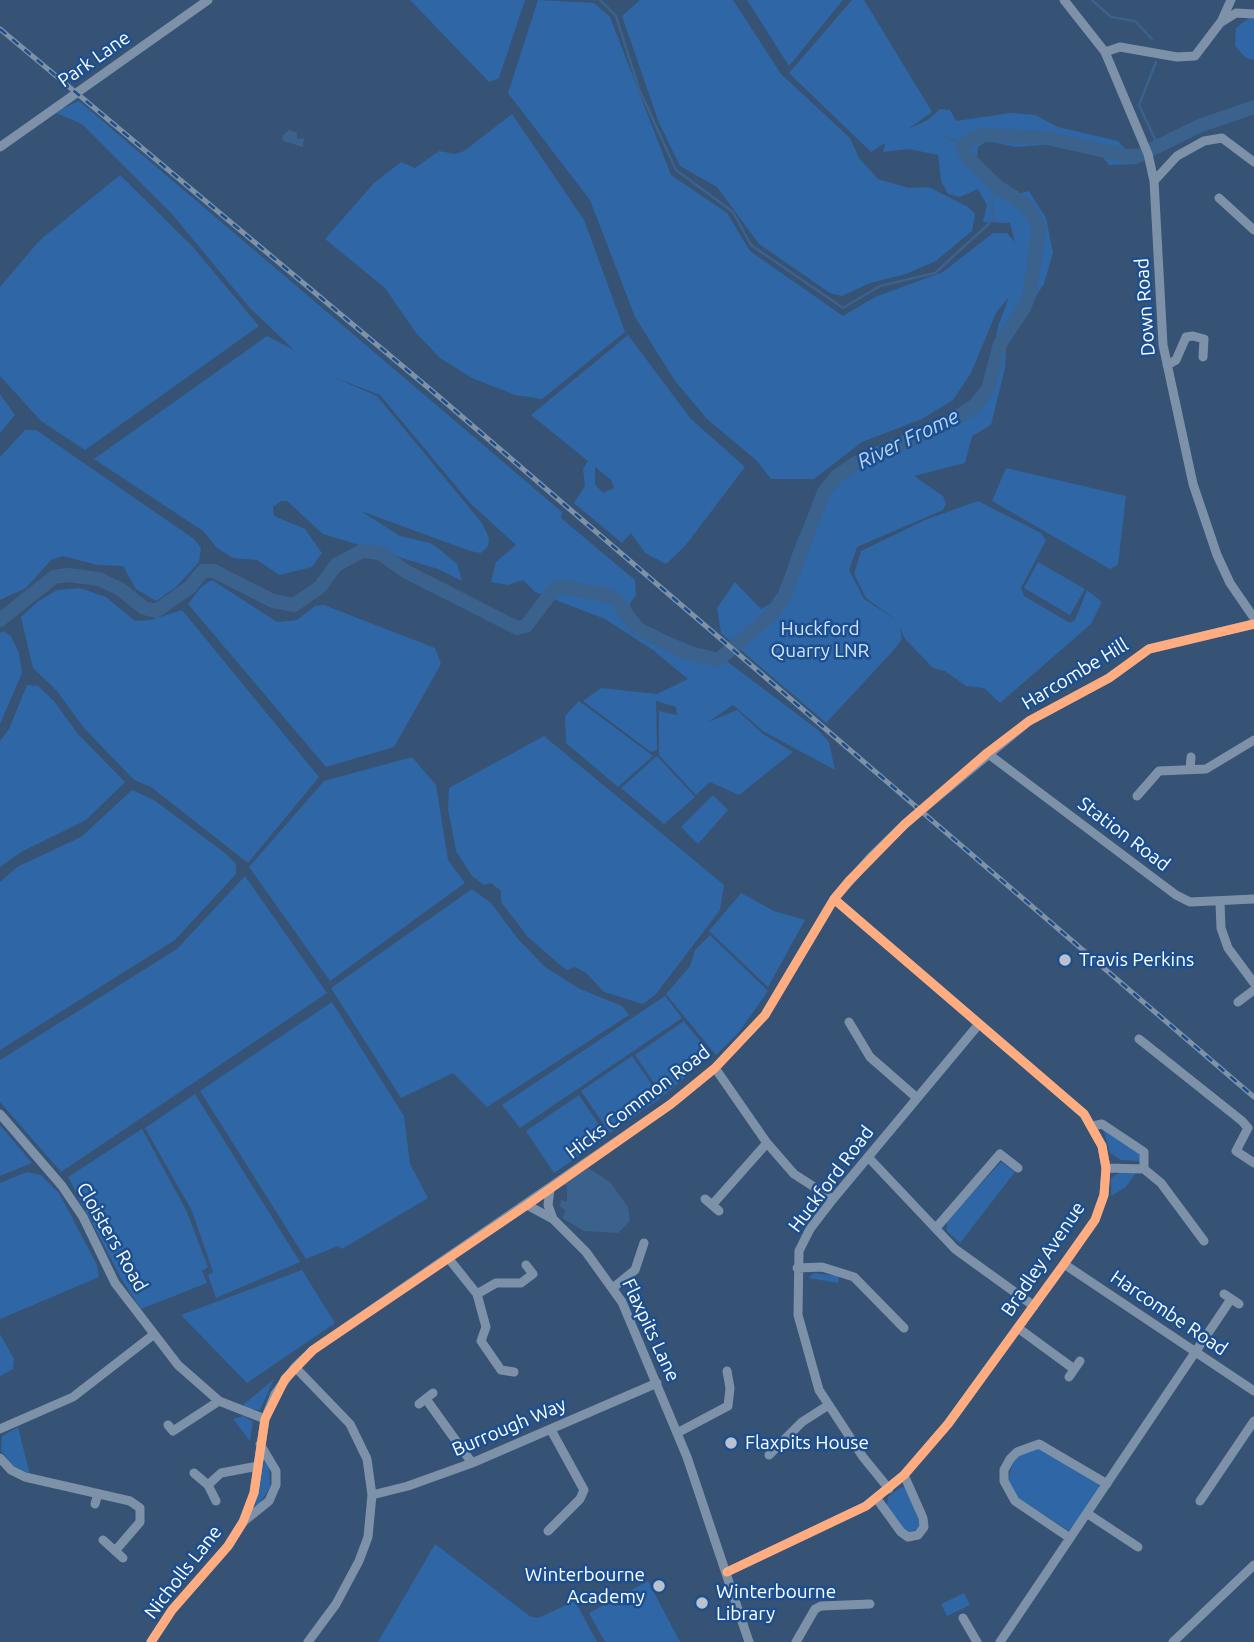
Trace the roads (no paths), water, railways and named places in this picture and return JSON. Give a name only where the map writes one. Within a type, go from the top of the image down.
[{"type":"street","name":"Park Lane","points":[[0,147],[208,0]]},
{"type":"street","name":"Down Road","points":[[1064,0],[1105,52],[1154,177],[1163,345],[1193,484],[1217,555],[1230,583],[1254,621]]},
{"type":"street","points":[[1105,52],[1120,47],[1187,58],[1195,56],[1220,23],[1232,0],[1249,13]]},
{"type":"street","points":[[1220,23],[1236,13],[1249,13]]},
{"type":"street","points":[[1154,177],[1177,156],[1203,141],[1222,138],[1254,162]]},
{"type":"street","points":[[1218,214],[1222,201],[1254,230]]},
{"type":"street","points":[[1167,365],[1176,360],[1186,337],[1193,335],[1203,339],[1203,357]]},
{"type":"street","name":"Harcombe Hill","points":[[936,798],[987,753],[1029,722],[1109,678],[1149,649],[1254,621]]},
{"type":"street","points":[[1137,796],[1160,771],[1206,769],[1254,740]]},
{"type":"street","name":"Station Road","points":[[987,753],[1176,895],[1190,902],[1254,900]]},
{"type":"street","points":[[1190,769],[1191,757]]},
{"type":"street","name":"Hicks Common Road","points":[[295,1367],[313,1350],[671,1104],[715,1068],[765,1015],[834,899],[871,857],[936,798]]},
{"type":"street","name":"Bradley Avenue","points":[[727,1572],[877,1499],[904,1475],[947,1426],[1064,1264],[1095,1220],[1104,1195],[1106,1168],[1102,1146],[1084,1114],[834,899]]},
{"type":"street","points":[[1220,903],[1221,928],[1228,948],[1254,983]]},
{"type":"street","points":[[1238,1002],[1254,989]]},
{"type":"street","points":[[849,1022],[858,1029],[870,1057],[917,1098]]},
{"type":"street","name":"Huckford Road","points":[[889,1489],[827,1406],[819,1390],[798,1315],[799,1251],[810,1229],[833,1199],[979,1024]]},
{"type":"street","points":[[1139,1039],[1242,1121],[1248,1128],[1236,1152],[1254,1163]]},
{"type":"street","points":[[715,1068],[767,1143],[794,1174],[833,1199]]},
{"type":"street","name":"Cloisters Road","points":[[0,1114],[62,1186],[83,1217],[115,1283],[178,1364],[219,1401],[265,1419]]},
{"type":"street","points":[[1092,1126],[1102,1124],[1144,1152],[1144,1169]]},
{"type":"street","points":[[712,1205],[767,1143]]},
{"type":"street","points":[[936,1228],[1000,1154],[1018,1168]]},
{"type":"street","points":[[868,1157],[955,1249],[1034,1306]]},
{"type":"street","points":[[1106,1168],[1144,1169],[1161,1183],[1204,1241]]},
{"type":"street","points":[[550,1189],[548,1205],[553,1219]]},
{"type":"street","name":"Flaxpits Lane","points":[[527,1205],[553,1219],[614,1287],[677,1433],[749,1642]]},
{"type":"street","points":[[614,1287],[635,1270],[644,1243]]},
{"type":"street","points":[[449,1259],[477,1294],[486,1327],[481,1341],[500,1370],[514,1372]]},
{"type":"street","name":"Harcombe Road","points":[[1064,1264],[1254,1391]]},
{"type":"street","points":[[477,1294],[496,1283],[522,1283],[533,1274],[526,1265]]},
{"type":"street","points":[[797,1268],[822,1267],[854,1277],[904,1328]]},
{"type":"street","points":[[1000,1642],[1231,1299]]},
{"type":"street","points":[[1018,1328],[1074,1369]]},
{"type":"street","points":[[0,1429],[73,1396],[153,1335]]},
{"type":"street","points":[[295,1367],[350,1424],[367,1459],[372,1494],[368,1537],[359,1561],[336,1604],[308,1642]]},
{"type":"street","name":"Nicholls Lane","points":[[151,1642],[172,1610],[228,1546],[243,1521],[254,1493],[265,1419],[275,1394],[295,1367]]},
{"type":"street","points":[[677,1433],[728,1406],[730,1388],[727,1371]]},
{"type":"street","name":"Burrough Way","points":[[372,1494],[408,1486],[472,1463],[657,1382]]},
{"type":"street","points":[[426,1399],[472,1463]]},
{"type":"street","points":[[168,1425],[173,1431],[219,1401]]},
{"type":"street","points":[[775,1453],[802,1422],[827,1406]]},
{"type":"street","points":[[1200,1501],[1254,1421]]},
{"type":"street","points":[[548,1531],[580,1499],[584,1490],[551,1430]]},
{"type":"street","name":"Nicholls Lane","points":[[243,1521],[269,1501],[276,1485],[276,1471],[260,1444]]},
{"type":"street","points":[[1070,1538],[1014,1501],[1004,1481],[1004,1470],[1010,1459],[1028,1446],[1039,1444],[1107,1484]]},
{"type":"street","points":[[0,1458],[11,1470],[25,1477],[130,1501],[140,1508],[140,1522],[115,1551]]},
{"type":"street","points":[[208,1485],[221,1473],[258,1466]]},
{"type":"street","points":[[194,1474],[208,1485],[216,1501]]},
{"type":"street","points":[[877,1499],[901,1532],[908,1537],[918,1535],[925,1527],[923,1518],[904,1475]]},
{"type":"street","points":[[96,1504],[98,1494]]},
{"type":"street","points":[[1088,1514],[1138,1547]]},
{"type":"street","points":[[103,1541],[123,1558]]},
{"type":"street","points":[[1173,1642],[1254,1565]]},
{"type":"street","points":[[796,1642],[815,1609],[821,1606],[870,1604]]},
{"type":"street","points":[[963,1618],[977,1642]]},
{"type":"waterway","points":[[600,0],[616,16],[639,89],[676,170],[733,212],[751,245],[843,308],[880,286],[935,273],[994,219],[991,201],[998,187]]},
{"type":"waterway","points":[[1092,0],[1111,17],[1135,21],[1152,39]]},
{"type":"waterway","points":[[1156,62],[1139,105],[1159,148]]},
{"type":"waterway","name":"River Frome","points":[[0,620],[54,577],[68,575],[99,579],[120,589],[144,608],[156,611],[190,587],[203,571],[214,571],[273,601],[294,605],[320,587],[336,565],[362,551],[380,553],[405,571],[517,628],[526,626],[554,589],[562,587],[603,594],[615,599],[638,629],[682,651],[718,660],[770,616],[783,599],[824,492],[836,477],[856,463],[937,428],[972,409],[988,389],[1000,344],[1024,308],[1030,293],[1039,226],[1026,205],[998,187],[967,157],[963,149],[967,142],[982,135],[1048,138],[1126,156],[1138,156],[1199,126],[1254,107]]},
{"type":"waterway","points":[[943,136],[965,145]]},
{"type":"railway","points":[[0,29],[431,390],[1254,1097]]},
{"type":"place","name":"Travis Perkins","points":[[1065,960]]},
{"type":"place","name":"Flaxpits House","points":[[731,1443]]},
{"type":"place","name":"Winterbourne Academy","points":[[659,1586]]},
{"type":"place","name":"Winterbourne Library","points":[[702,1603]]},
{"type":"park label","name":"Huckford Quarry LNR","points":[[820,640]]}]
